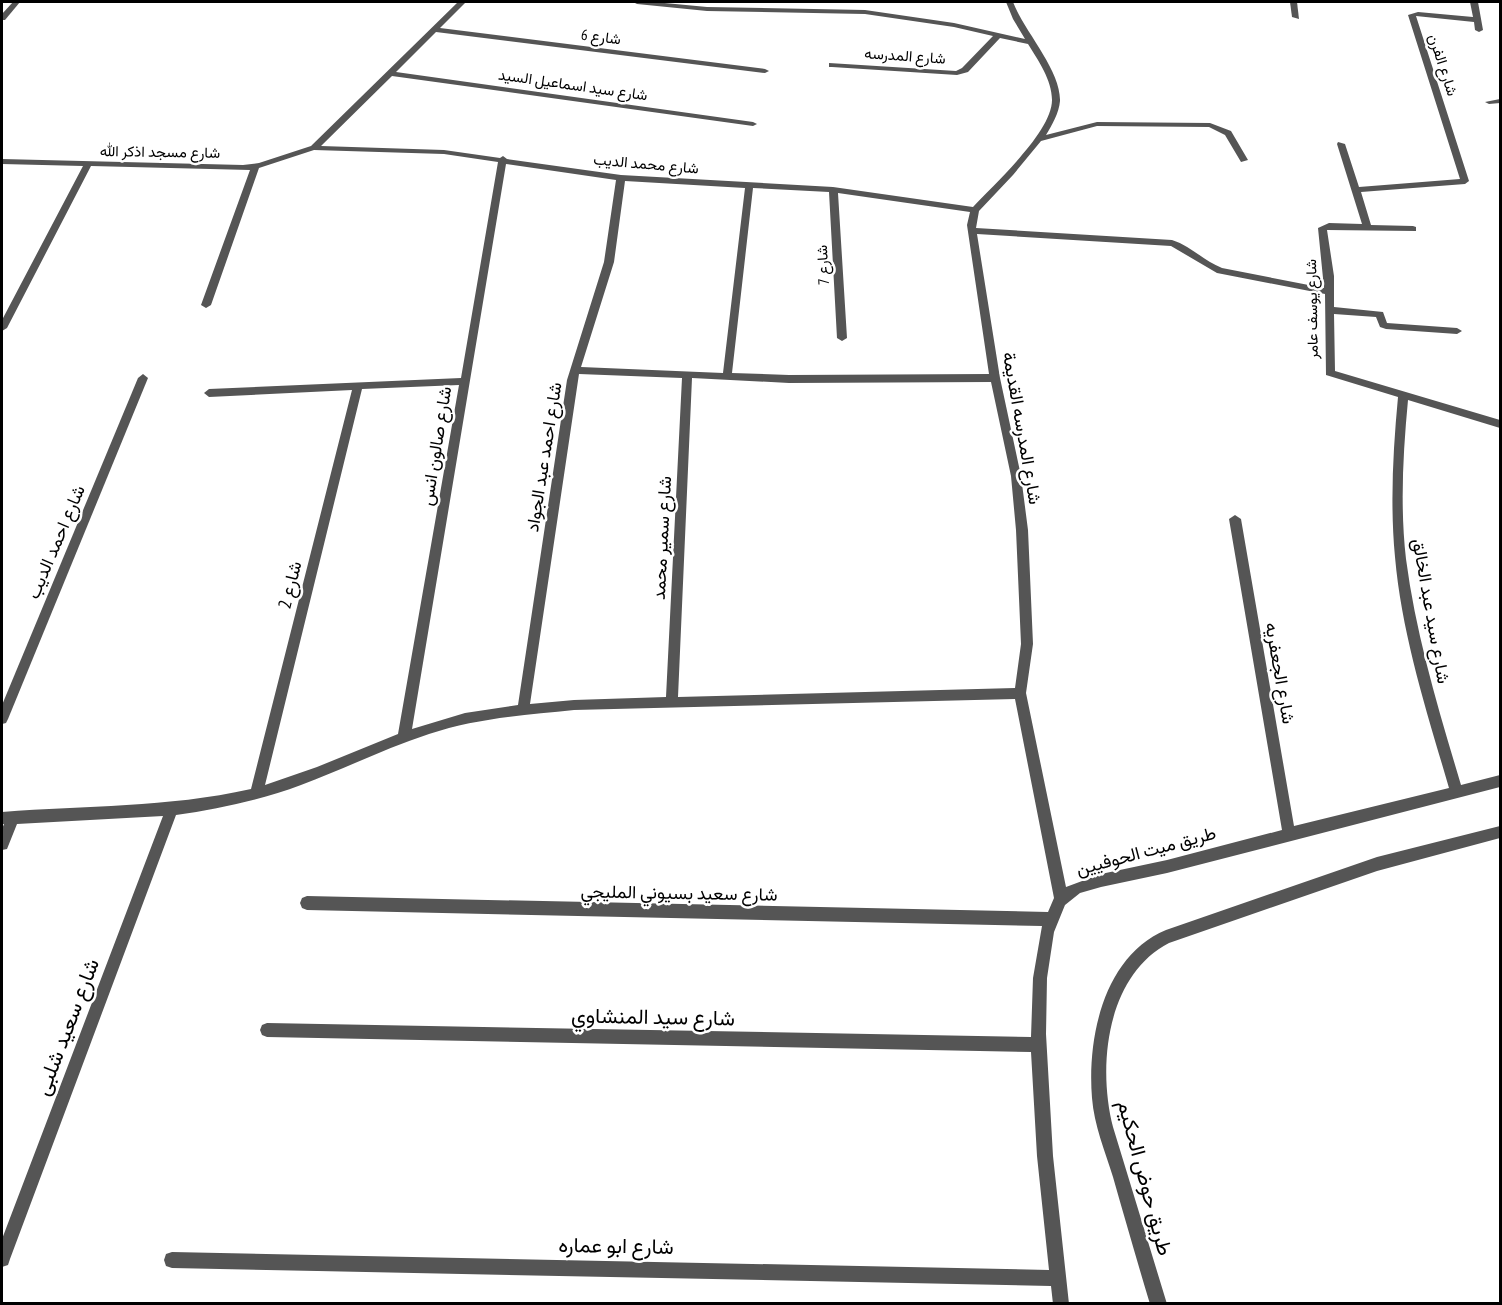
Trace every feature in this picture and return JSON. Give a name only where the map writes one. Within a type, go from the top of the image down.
[{"type":"street","points":[[2,18],[16,2]]},
{"type":"street","points":[[314,148],[462,2]]},
{"type":"street","points":[[637,2],[724,9],[865,12],[920,19],[1033,43]]},
{"type":"street","points":[[975,210],[1038,140],[1049,124],[1056,102],[1048,72],[1033,43],[1013,14],[1010,2]]},
{"type":"street","points":[[1293,2],[1296,17]]},
{"type":"street","points":[[1474,2],[1479,30]]},
{"type":"street","name":"شارع الفرن","points":[[1356,190],[1460,183],[1466,180],[1412,15],[1478,20]]},
{"type":"street","name":"شارع 6","points":[[435,30],[765,71]]},
{"type":"street","name":"شارع المدرسه","points":[[832,65],[957,73],[967,68],[997,36]]},
{"type":"street","name":"شارع سيد اسماعيل السيد","points":[[388,73],[753,124]]},
{"type":"street","points":[[1489,102],[1500,101]]},
{"type":"street","points":[[1038,140],[1097,124],[1210,125],[1228,132],[1244,160]]},
{"type":"street","points":[[1341,144],[1368,228]]},
{"type":"street","name":"شارع محمد الديب","points":[[314,148],[444,152],[621,178],[833,190],[975,210]]},
{"type":"street","name":"شارع مسجد اذكر الله","points":[[2,161],[255,167],[314,148]]},
{"type":"street","name":"شارع صالون انس","points":[[404,738],[463,381],[503,159]]},
{"type":"street","points":[[2,328],[88,164]]},
{"type":"street","points":[[206,305],[255,167]]},
{"type":"street","name":"شارع احمد عبد الجواد","points":[[523,710],[571,385],[611,255],[621,178]]},
{"type":"street","points":[[727,377],[749,186]]},
{"type":"street","name":"شارع 7","points":[[833,190],[842,338]]},
{"type":"street","name":"شارع المدرسه القديمة","points":[[975,210],[971,220],[972,231],[995,378],[1016,476],[1022,530],[1027,644],[1020,693],[1061,897]]},
{"type":"street","name":"شارع يوسف عامر","points":[[1403,395],[1330,373],[1330,292],[1322,228],[1327,226],[1413,229]]},
{"type":"street","points":[[972,231],[1172,243],[1182,246],[1207,267],[1330,292]]},
{"type":"street","points":[[1329,310],[1380,314],[1386,327],[1457,331]]},
{"type":"street","points":[[576,370],[727,377],[995,378]]},
{"type":"street","name":"شارع سمير محمد","points":[[672,703],[687,375]]},
{"type":"street","name":"شارع احمد الديب","points":[[2,719],[143,378]]},
{"type":"street","points":[[209,393],[463,381]]},
{"type":"street","name":"شارع 2","points":[[256,794],[358,386]]},
{"type":"street","points":[[1403,395],[1500,424]]},
{"type":"street","name":"شارع سيد عبد الخالق","points":[[1403,395],[1397,457],[1398,526],[1408,604],[1427,693],[1457,793]]},
{"type":"street","name":"شارع الجعفريه","points":[[1235,519],[1289,834]]},
{"type":"street","points":[[2,844],[7,818],[172,809],[256,794],[432,728],[477,716],[574,705],[1020,693]]},
{"type":"street","name":"طريق ميت الحوفيين","points":[[1061,1304],[1048,1183],[1038,1045],[1042,958],[1049,919],[1061,897],[1083,885],[1156,869],[1500,781]]},
{"type":"street","name":"شارع سعيد شلبى","points":[[2,1259],[172,809]]},
{"type":"street","name":"طريق حوض الحكيم","points":[[1159,1304],[1103,1118],[1099,1074],[1101,1043],[1107,1014],[1117,989],[1133,962],[1146,948],[1166,937],[1377,864],[1500,832]]},
{"type":"street","name":"شارع سعيد بسيوني المليجي","points":[[307,903],[1049,919]]},
{"type":"street","name":"شارع سيد المنشاوي","points":[[267,1030],[1038,1045]]},
{"type":"street","name":"شارع ابو عماره","points":[[172,1260],[1058,1278]]}]
